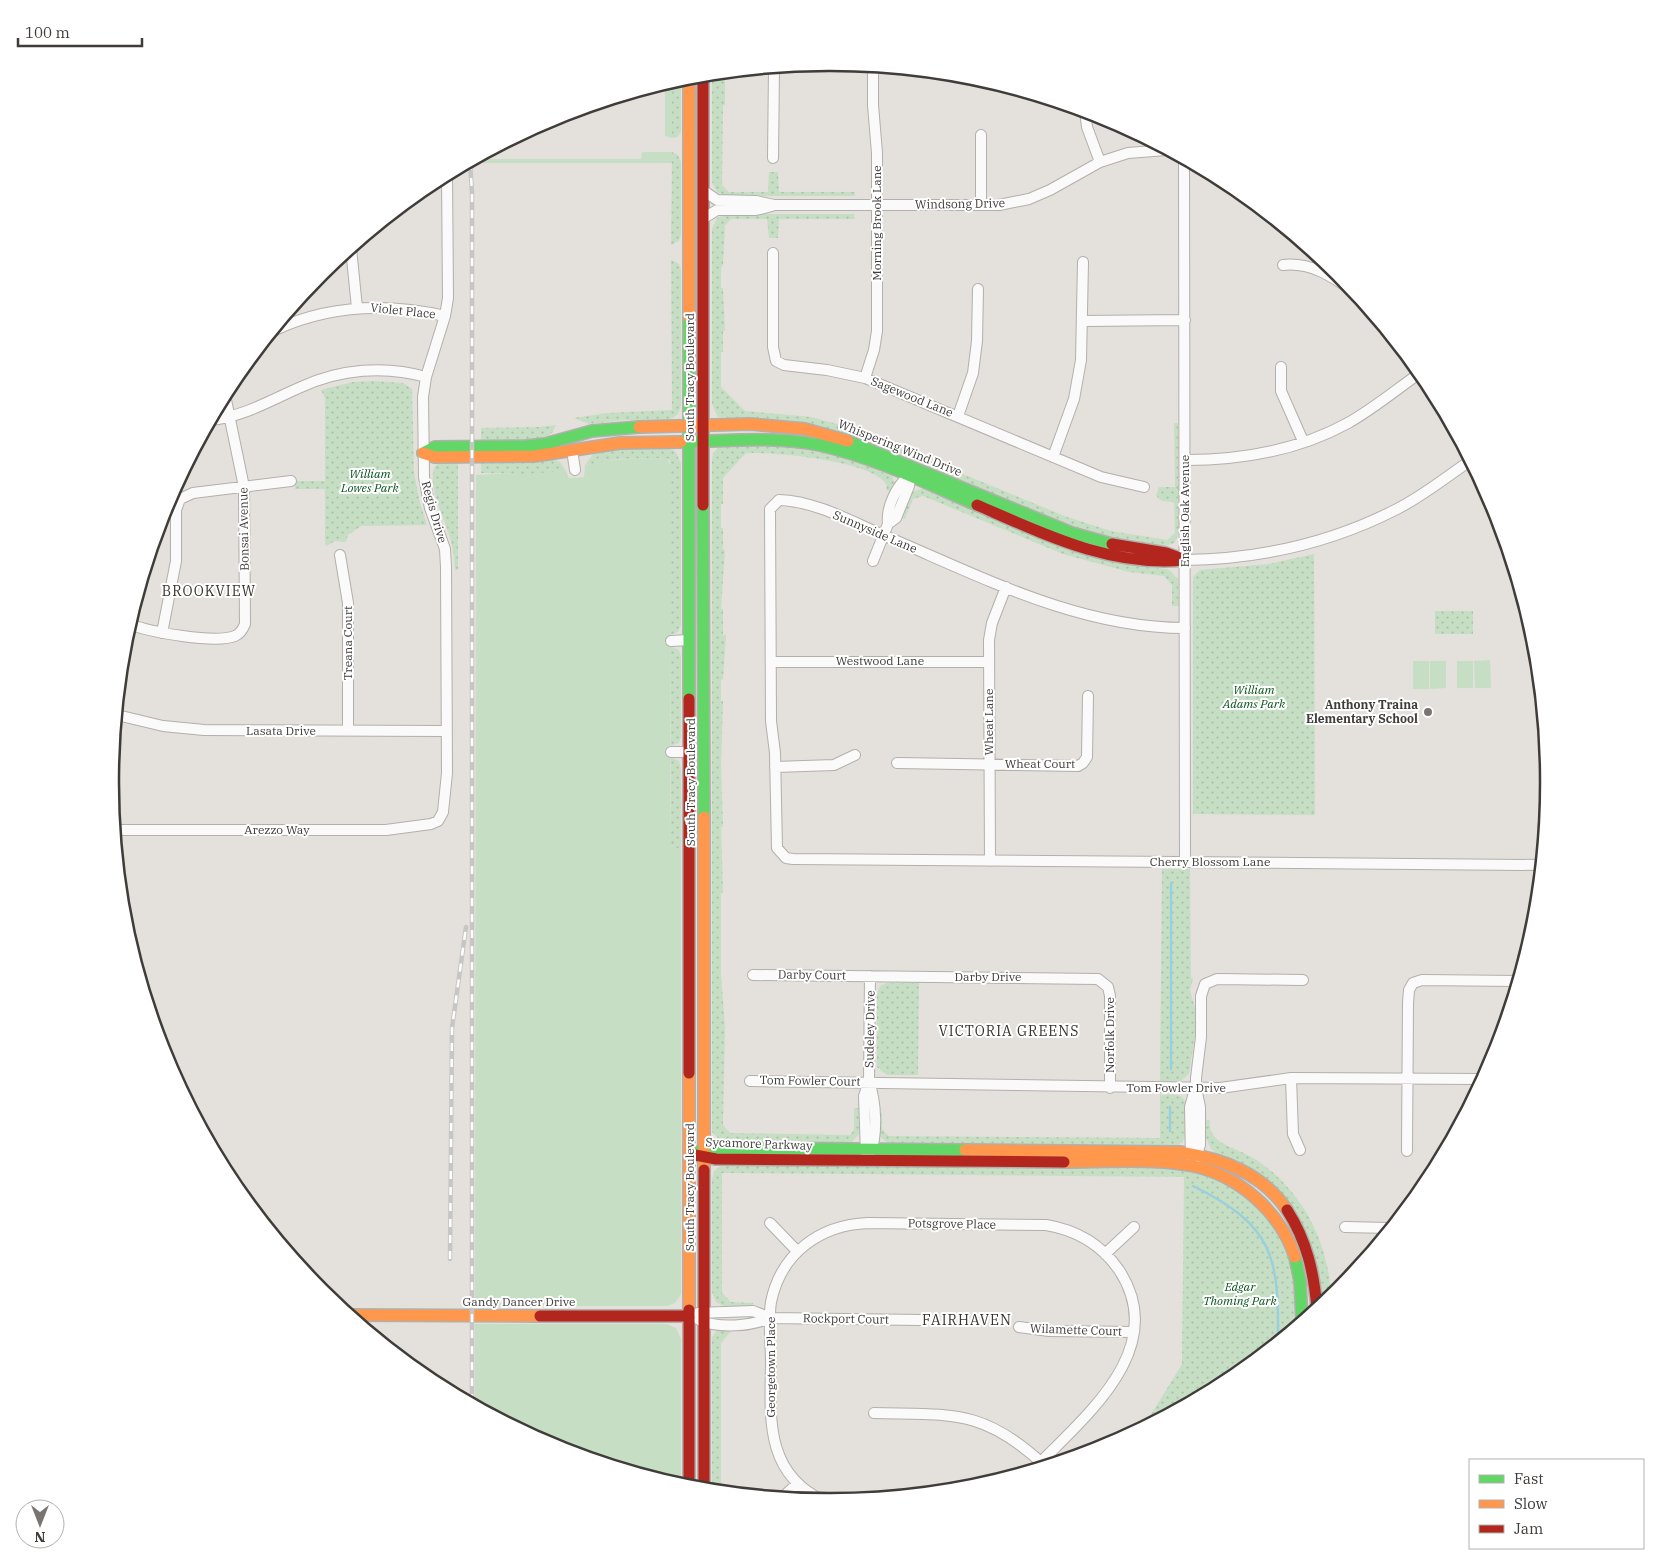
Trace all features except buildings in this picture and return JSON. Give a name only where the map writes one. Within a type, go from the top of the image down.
[{"type":"main road","name":"South Tracy Boulevard","points":[[704,83],[704,1481]]},
{"type":"main road","name":"South Tracy Boulevard","points":[[689,85],[689,1479]]},
{"type":"main road","name":"Whispering Wind Drive","points":[[423,453],[435,447],[536,445],[584,432],[609,428],[774,425],[816,431],[851,441],[911,471],[1072,533],[1117,546],[1166,553],[1185,560]]},
{"type":"main road","name":"Whispering Wind Drive","points":[[423,453],[435,457],[514,457],[534,456],[620,443],[777,440],[818,445],[911,471]]},
{"type":"main road","name":"Sycamore Parkway","points":[[868,1153],[1172,1163],[1192,1165],[1211,1171],[1238,1184],[1262,1202],[1282,1227],[1294,1252],[1298,1267],[1302,1313]]},
{"type":"main road","name":"Sycamore Parkway","points":[[689,1154],[1194,1153],[1224,1160],[1248,1172],[1270,1190],[1288,1210],[1303,1236],[1312,1262],[1316,1285],[1316,1300]]},
{"type":"main road","name":"Gandy Dancer Drive","points":[[360,1315],[689,1316]]},
{"type":"street","name":"Morning Brook Lane","points":[[865,378],[874,350],[877,331],[877,143],[873,105],[873,73]]},
{"type":"street","points":[[773,158],[774,74]]},
{"type":"street","points":[[1086,119],[1100,162]]},
{"type":"street","points":[[981,136],[981,205]]},
{"type":"street","name":"Windsong Drive","points":[[704,192],[716,200],[756,201],[774,205],[999,205],[1029,199],[1050,190],[1100,162],[1128,154],[1156,151]]},
{"type":"street","name":"English Oak Avenue","points":[[1184,166],[1186,460],[1185,862]]},
{"type":"street","name":"Regis Drive","points":[[438,821],[443,812],[447,773],[446,559],[442,540],[426,492],[423,453],[426,377],[446,316],[448,298],[447,183]]},
{"type":"street","name":"Windsong Drive","points":[[704,218],[716,210],[756,210],[774,205]]},
{"type":"street","name":"Sagewood Lane","points":[[773,253],[773,348],[776,361],[784,365],[827,370],[865,378],[1101,477],[1144,487]]},
{"type":"street","points":[[352,256],[357,308]]},
{"type":"street","points":[[1053,457],[1074,399],[1081,360],[1083,262]]},
{"type":"street","points":[[1283,265],[1296,264],[1316,269],[1328,275]]},
{"type":"street","points":[[958,416],[973,373],[977,341],[978,288]]},
{"type":"street","name":"Violet Place","points":[[285,326],[310,316],[357,308],[403,309],[446,316]]},
{"type":"street","points":[[1083,321],[1185,320]]},
{"type":"street","points":[[1281,367],[1281,391],[1302,441]]},
{"type":"street","points":[[219,419],[256,409],[303,386],[332,375],[373,370],[400,371],[426,377]]},
{"type":"street","points":[[1186,460],[1240,457],[1269,452],[1302,441],[1348,423],[1413,378]]},
{"type":"street","name":"Bonsai Avenue","points":[[162,633],[234,637],[245,624],[244,487],[227,406]]},
{"type":"street","points":[[572,450],[575,470]]},
{"type":"street","name":"Whispering Wind Drive","points":[[1185,560],[1267,554],[1344,532],[1396,510],[1465,464]]},
{"type":"street","points":[[873,561],[888,524],[887,514],[893,498],[900,482],[911,471]]},
{"type":"street","points":[[136,626],[162,633],[176,561],[177,504],[188,494],[291,481]]},
{"type":"street","name":"Sunnyside Lane","points":[[775,767],[771,721],[770,509],[779,500],[788,500],[857,523],[1006,587],[1077,612],[1112,621],[1185,628]]},
{"type":"street","name":"Treana Court","points":[[340,555],[348,603],[348,731]]},
{"type":"street","name":"Wheat Lane","points":[[990,861],[989,662],[992,623],[1006,587]]},
{"type":"street","points":[[671,641],[689,640]]},
{"type":"street","name":"Westwood Lane","points":[[771,662],[989,662]]},
{"type":"street","name":"Wheat Court","points":[[989,764],[1078,766],[1083,763],[1087,757],[1088,696]]},
{"type":"street","name":"Lasata Drive","points":[[122,716],[163,726],[204,730],[447,731]]},
{"type":"street","points":[[671,752],[689,752]]},
{"type":"street","points":[[775,767],[834,765],[855,755]]},
{"type":"street","points":[[898,763],[989,764]]},
{"type":"street","name":"Cherry Blossom Lane","points":[[775,767],[775,842],[780,854],[793,860],[1535,865]]},
{"type":"street","name":"Arezzo Way","points":[[120,830],[386,830],[438,821]]},
{"type":"street","name":"Darby Court","points":[[753,975],[870,976]]},
{"type":"street","name":"Darby Drive","points":[[870,976],[1093,978],[1104,984]]},
{"type":"street","name":"Sudeley Drive","points":[[868,1153],[874,1096],[869,1082],[870,976]]},
{"type":"street","points":[[1192,1165],[1200,1107],[1196,1088],[1197,1060],[1201,1036],[1201,996],[1205,984],[1217,979],[1303,980]]},
{"type":"street","points":[[1407,1151],[1408,1002],[1409,990],[1413,983],[1422,980],[1512,981]]},
{"type":"street","name":"Norfolk Drive","points":[[1104,984],[1110,996],[1110,1088]]},
{"type":"street","points":[[1291,1078],[1293,1134],[1300,1150]]},
{"type":"street","name":"Tom Fowler Drive","points":[[869,1082],[1110,1088],[1232,1088],[1291,1078],[1475,1079]]},
{"type":"street","name":"Tom Fowler Court","points":[[750,1081],[869,1082]]},
{"type":"street","points":[[770,1223],[797,1251]]},
{"type":"street","name":"Potsgrove Place","points":[[797,1251],[822,1232],[856,1223],[1046,1225],[1068,1230],[1086,1238],[1105,1254],[1117,1268],[1127,1285],[1132,1303],[1134,1332],[1126,1360],[1110,1388],[1046,1459]]},
{"type":"street","points":[[1105,1254],[1134,1226]]},
{"type":"street","points":[[1345,1227],[1383,1228]]},
{"type":"street","name":"Georgetown Place","points":[[797,1251],[785,1267],[776,1285],[771,1303],[771,1426],[779,1456],[797,1484]]},
{"type":"street","points":[[689,1316],[704,1317]]},
{"type":"street","name":"Rockport Court","points":[[704,1317],[752,1324],[771,1318],[921,1320]]},
{"type":"street","name":"Wilamette Court","points":[[1019,1327],[1049,1331],[1134,1332]]},
{"type":"street","points":[[874,1412],[963,1416],[1003,1432],[1036,1462]]},
{"type":"street","points":[[789,1491],[797,1484],[810,1492]]},
{"type":"green space","points":[[725,79],[722,185],[729,192],[768,192],[769,172],[778,172],[779,192],[855,192],[855,196],[726,196],[717,192],[712,182],[712,81]]},
{"type":"green space","points":[[681,87],[681,132],[677,137],[672,138],[672,89]]},
{"type":"green space","points":[[672,89],[672,138],[665,136],[665,91]]},
{"type":"green space","points":[[642,152],[672,152],[672,163],[480,163],[488,159],[641,159]]},
{"type":"green space","points":[[672,152],[678,155],[681,162],[681,234],[679,241],[671,245]]},
{"type":"green space","points":[[727,214],[854,214],[855,219],[779,219],[778,238],[769,238],[767,219],[732,219],[725,225],[723,266],[721,267],[725,331],[723,331],[723,352],[721,352],[721,387],[745,411],[811,417],[851,428],[1067,517],[1111,531],[1167,540],[1175,533],[1174,502],[1162,501],[1156,496],[1159,487],[1175,487],[1174,423],[1178,423],[1179,532],[1175,542],[1168,545],[1142,544],[1082,530],[994,496],[863,439],[808,424],[718,417],[712,404],[712,229],[717,218]]},
{"type":"green space","points":[[671,260],[679,264],[681,270],[681,406],[678,414],[670,420],[626,420],[589,424],[574,418],[607,413],[672,410]]},
{"type":"green space","name":"William Lowes Park","points":[[353,382],[403,383],[412,389],[414,472],[420,503],[427,525],[361,526],[348,535],[346,542],[335,541],[327,546],[325,544],[325,489],[295,489],[295,481],[325,481],[325,398],[321,390]]},
{"type":"green space","points":[[556,425],[552,433],[545,439],[481,443],[481,428]]},
{"type":"green space","points":[[719,447],[791,447],[843,457],[892,476],[895,483],[892,493],[886,490],[887,485],[878,476],[863,469],[822,459],[778,454],[746,453],[723,478],[723,504],[721,504],[721,528],[723,528],[723,549],[725,550],[721,609],[723,609],[723,635],[726,635],[723,679],[721,680],[721,701],[723,701],[721,764],[723,827],[721,827],[723,892],[721,893],[721,974],[725,1028],[723,1125],[730,1133],[850,1135],[854,1130],[854,1108],[860,1108],[859,1134],[851,1143],[722,1142],[712,1132],[712,459],[713,453]]},
{"type":"green space","points":[[667,448],[675,451],[681,463],[681,625],[678,632],[671,635],[670,461],[667,458],[619,459],[585,465],[593,454],[620,449]]},
{"type":"green space","points":[[667,458],[671,466],[671,635],[669,636],[669,645],[671,646],[670,846],[681,849],[681,1294],[675,1303],[667,1306],[475,1306],[476,475],[566,471],[569,478],[584,477],[585,465],[615,460]]},
{"type":"green space","points":[[553,459],[560,462],[566,471],[525,474],[481,473],[481,461]]},
{"type":"green space","points":[[458,461],[458,570],[455,570],[449,534],[436,497],[433,477],[434,469],[438,463]]},
{"type":"green space","points":[[923,488],[1138,566],[1168,569],[1178,579],[1179,606],[1172,606],[1172,585],[1164,576],[1129,572],[1063,554],[923,496],[913,499],[905,519],[901,518],[912,492]]},
{"type":"green space","name":"William Adams Park","points":[[1314,554],[1315,815],[1193,814],[1193,577],[1200,570],[1269,564]]},
{"type":"green space","points":[[1435,611],[1473,611],[1473,634],[1435,634]]},
{"type":"green space","points":[[671,646],[679,650],[681,657],[681,737],[679,743],[671,746]]},
{"type":"green space","points":[[1490,660],[1491,688],[1475,688],[1474,661]]},
{"type":"green space","points":[[1413,661],[1429,661],[1429,689],[1413,689]]},
{"type":"green space","points":[[1430,661],[1446,661],[1446,688],[1430,689]]},
{"type":"green space","points":[[1457,661],[1473,661],[1473,688],[1457,688]]},
{"type":"green space","points":[[671,757],[679,761],[681,768],[681,849],[670,846]]},
{"type":"green space","points":[[1162,869],[1190,869],[1191,977],[1193,979],[1190,990],[1195,1008],[1195,1035],[1189,1074],[1181,1081],[1160,1081]]},
{"type":"green space","points":[[887,983],[919,983],[918,1075],[887,1075],[877,1067],[877,993],[880,986]]},
{"type":"green space","points":[[1160,1095],[1178,1095],[1185,1101],[1187,1117],[1186,1134],[1183,1141],[1177,1146],[888,1143],[879,1136],[878,1113],[882,1113],[882,1129],[889,1136],[1160,1138]]},
{"type":"green space","points":[[1205,1120],[1210,1120],[1211,1131],[1218,1140],[1258,1161],[1288,1188],[1300,1203],[1311,1220],[1325,1257],[1330,1287],[1319,1297],[1303,1225],[1211,1149],[1206,1138]]},
{"type":"green space","name":"Edgar Thoming Park","points":[[723,1164],[1168,1168],[1200,1174],[1243,1193],[1268,1216],[1292,1264],[1296,1317],[1262,1346],[1224,1373],[1185,1398],[1149,1416],[1182,1364],[1184,1177],[722,1173],[722,1293],[731,1302],[753,1303],[753,1306],[723,1306],[716,1302],[712,1292],[712,1179],[714,1171]]},
{"type":"green space","points":[[475,1324],[667,1324],[676,1328],[681,1339],[681,1477],[646,1469],[558,1439],[475,1399]]},
{"type":"green space","points":[[749,1327],[749,1331],[731,1331],[721,1343],[721,1484],[712,1483],[712,1337],[718,1329]]},
{"type":"waterway","points":[[1171,883],[1171,1069]]},
{"type":"waterway","points":[[1170,1107],[1170,1131]]},
{"type":"waterway","points":[[1193,1186],[1220,1200],[1240,1215],[1255,1230],[1266,1246],[1273,1265],[1276,1286],[1278,1333]]},
{"type":"railway","points":[[470,168],[472,192],[472,1397]]},
{"type":"railway","points":[[450,1259],[452,1028],[466,927]]},
{"type":"traffic: fast","points":[[689,317],[689,699]]},
{"type":"traffic: fast","points":[[423,453],[435,447],[545,444],[592,431],[639,427]]},
{"type":"traffic: fast","points":[[681,442],[768,440],[819,445],[880,463],[977,505]]},
{"type":"traffic: fast","points":[[848,441],[1072,533],[1112,544]]},
{"type":"traffic: fast","points":[[703,505],[704,817]]},
{"type":"traffic: fast","points":[[693,1153],[718,1148],[965,1150]]},
{"type":"traffic: fast","points":[[1295,1257],[1300,1281],[1302,1313]]},
{"type":"traffic: slow","points":[[689,85],[689,317]]},
{"type":"traffic: slow","points":[[639,427],[751,424],[805,429],[848,441]]},
{"type":"traffic: slow","points":[[423,453],[435,457],[534,456],[620,443],[681,442]]},
{"type":"traffic: slow","points":[[704,817],[704,1170]]},
{"type":"traffic: slow","points":[[689,1073],[689,1310]]},
{"type":"traffic: slow","points":[[965,1150],[1180,1152],[1226,1164],[1253,1177],[1266,1186],[1287,1210]]},
{"type":"traffic: slow","points":[[1064,1162],[1163,1162],[1194,1166],[1211,1171],[1243,1188],[1269,1211],[1280,1225],[1295,1257]]},
{"type":"traffic: slow","points":[[360,1315],[540,1316]]},
{"type":"traffic: jam","points":[[703,83],[703,505]]},
{"type":"traffic: jam","points":[[977,505],[1052,537],[1104,553],[1157,561],[1184,560]]},
{"type":"traffic: jam","points":[[1112,544],[1166,553],[1185,560]]},
{"type":"traffic: jam","points":[[689,699],[689,1073]]},
{"type":"traffic: jam","points":[[695,1155],[716,1159],[1064,1162]]},
{"type":"traffic: jam","points":[[704,1170],[704,1481]]},
{"type":"traffic: jam","points":[[1287,1210],[1300,1233],[1304,1245],[1314,1283],[1316,1300]]},
{"type":"traffic: jam","points":[[689,1310],[689,1479]]},
{"type":"traffic: jam","points":[[540,1316],[689,1316]]},
{"type":"place","name":"Anthony Traina Elementary School","points":[[1428,712]]},
{"type":"district","name":"BROOKVIEW","points":[[209,591]]},
{"type":"district","name":"VICTORIA GREENS","points":[[1009,1031]]},
{"type":"district","name":"FAIRHAVEN","points":[[967,1320]]}]
